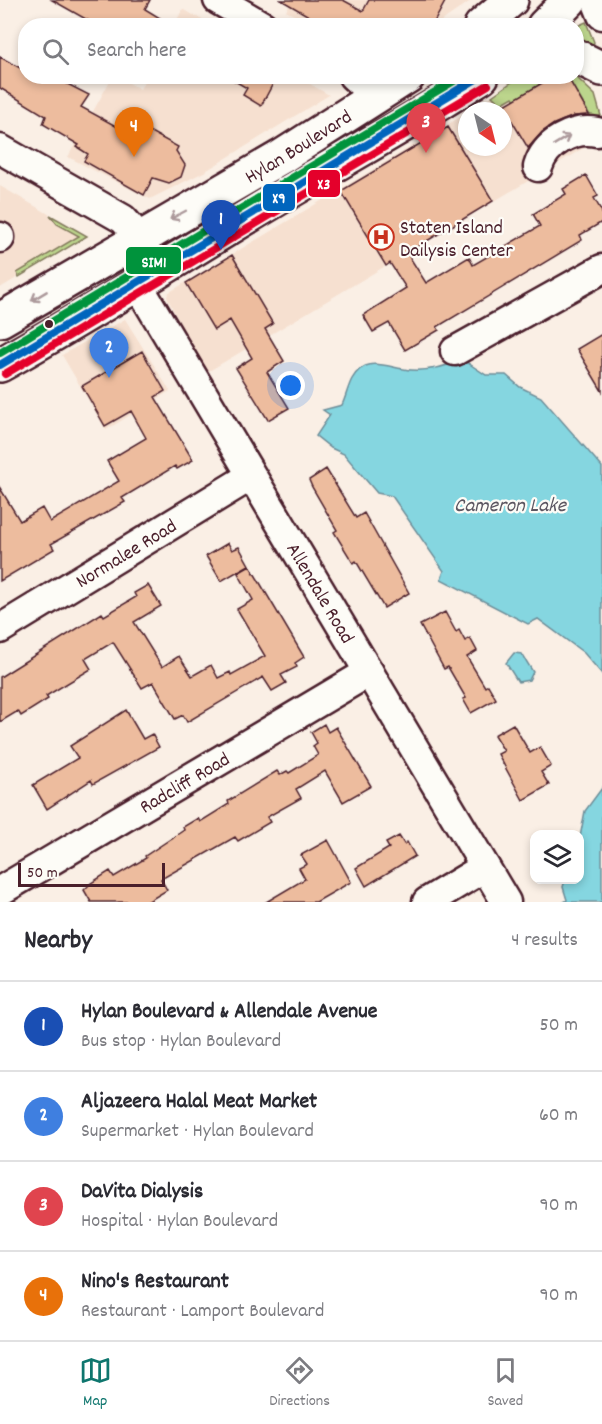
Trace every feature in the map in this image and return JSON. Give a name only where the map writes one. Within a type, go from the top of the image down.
[{"type":"main road","points":[[490,18],[511,0]]},
{"type":"main road","points":[[552,18],[570,0]]},
{"type":"main road","points":[[584,60],[602,69]]},
{"type":"main road","name":"Hylan Boulevard","points":[[0,365],[138,285],[469,84]]},
{"type":"main road","name":"Hylan Boulevard","points":[[0,320],[139,237],[281,157],[364,87]]},
{"type":"street","points":[[218,0],[249,18]]},
{"type":"street","points":[[596,0],[602,15]]},
{"type":"street","points":[[538,167],[546,149],[573,133],[585,129],[597,132]]},
{"type":"street","points":[[0,149],[123,219],[139,237]]},
{"type":"street","points":[[455,351],[602,269]]},
{"type":"street","name":"Allendale Road","points":[[138,285],[506,902]]},
{"type":"street","name":"Normalee Road","points":[[0,629],[251,477]]},
{"type":"street","name":"Radcliff Road","points":[[0,891],[369,672]]},
{"type":"street","points":[[427,902],[485,867]]},
{"type":"shaded area","points":[[292,0],[472,0],[446,18],[300,18],[286,11]]},
{"type":"shaded area","points":[[183,9],[199,18],[178,18]]},
{"type":"shaded area","points":[[108,84],[131,84],[140,89],[143,84],[310,84],[329,95],[204,172],[150,199],[68,157]]},
{"type":"shaded area","points":[[509,84],[583,84],[595,95],[601,116],[602,137],[204,374],[167,297],[168,293],[458,118],[458,156],[512,156],[512,102],[483,102]]},
{"type":"shaded area","points":[[0,186],[87,236],[0,288]]},
{"type":"shaded area","points":[[125,319],[170,391],[106,430],[62,355]]},
{"type":"green space","points":[[586,22],[594,42],[593,46],[584,45],[584,23]]},
{"type":"green space","points":[[509,84],[540,85],[515,100],[513,97],[504,102],[499,102],[492,96]]},
{"type":"green space","points":[[572,84],[583,84],[595,95],[601,116],[591,117]]},
{"type":"green space","points":[[50,215],[87,236],[19,277],[17,273],[79,236],[57,224]]},
{"type":"water","name":"Cameron Lake","points":[[462,359],[486,375],[506,375],[520,387],[541,397],[602,467],[602,674],[584,653],[538,619],[528,624],[441,579],[444,571],[392,496],[377,493],[344,454],[331,448],[316,436],[330,415],[323,410],[342,405],[352,379],[364,366],[379,364],[424,370]]},
{"type":"water","points":[[514,653],[522,654],[533,672],[529,680],[518,682],[506,663]]},
{"type":"water","points":[[602,788],[602,902],[564,902],[567,900],[564,884],[584,884],[584,830],[581,830],[585,811]]},
{"type":"building","points":[[52,0],[150,0],[145,9],[160,18],[84,18]]},
{"type":"building","points":[[281,0],[343,0],[363,11],[369,0],[446,0],[436,18],[312,18]]},
{"type":"building","points":[[0,57],[18,67],[18,84],[68,84],[89,95],[81,107],[134,136],[140,126],[178,147],[176,151],[185,165],[181,177],[169,183],[153,178],[144,195],[84,161],[88,154],[77,147],[79,145],[43,124],[46,116],[0,88]]},
{"type":"building","points":[[240,84],[273,84],[261,106],[243,95],[247,88]]},
{"type":"building","points":[[540,84],[572,84],[589,115],[574,116],[554,124],[542,132],[528,148],[512,121],[512,102],[510,102]]},
{"type":"building","points":[[448,127],[458,143],[458,156],[466,156],[493,201],[407,253],[426,283],[469,257],[473,265],[540,226],[533,214],[566,194],[563,189],[586,175],[598,196],[594,198],[602,212],[602,222],[580,235],[582,240],[437,327],[439,330],[405,350],[389,323],[373,332],[363,315],[406,288],[390,263],[386,266],[341,191]]},
{"type":"building","points":[[232,255],[273,324],[265,329],[284,361],[267,372],[289,408],[268,420],[236,368],[252,358],[230,320],[214,330],[186,283]]},
{"type":"building","points":[[602,334],[602,391],[577,349]]},
{"type":"building","points":[[142,351],[165,391],[155,397],[193,460],[177,469],[175,466],[122,498],[125,502],[51,544],[54,549],[0,581],[0,488],[20,521],[42,508],[50,522],[119,481],[107,461],[146,438],[131,411],[105,426],[82,386]]},
{"type":"building","points":[[326,469],[356,518],[364,513],[409,593],[384,608],[356,561],[353,563],[334,532],[337,530],[309,480]]},
{"type":"building","points":[[228,543],[232,550],[239,547],[249,565],[221,581],[206,556]]},
{"type":"building","points":[[250,566],[304,657],[295,663],[297,667],[281,675],[286,683],[272,691],[263,677],[187,722],[183,715],[175,719],[153,682],[142,688],[113,642],[85,659],[91,669],[46,696],[48,699],[21,716],[18,711],[0,722],[0,677],[102,613],[104,616],[136,597],[134,593],[148,585],[161,606],[134,622],[162,667],[179,656],[192,676],[211,665],[218,678],[230,672],[231,675],[265,656],[237,609],[253,600],[238,573]]},
{"type":"building","points":[[445,612],[456,632],[459,630],[465,641],[470,638],[477,651],[467,657],[485,687],[488,685],[496,699],[471,713],[463,699],[466,698],[448,667],[444,669],[420,625]]},
{"type":"building","points":[[126,710],[143,739],[152,734],[159,747],[93,784],[91,780],[47,809],[33,785],[78,758],[70,746]]},
{"type":"building","points":[[324,724],[328,732],[336,727],[371,786],[343,802],[325,771],[296,789],[301,798],[267,817],[270,822],[238,841],[235,837],[161,879],[167,890],[147,902],[91,902],[84,890],[91,883],[110,871],[114,877],[146,858],[145,856],[184,830],[183,827],[198,818],[200,822],[229,804],[228,801],[277,771],[280,775],[287,771],[289,773],[318,755],[313,746],[317,743],[311,732]]},
{"type":"building","points":[[513,724],[530,753],[540,747],[551,766],[541,772],[549,785],[523,800],[498,754],[504,751],[494,735]]},
{"type":"building","points":[[399,836],[404,844],[407,842],[415,856],[366,886],[356,868],[389,848],[386,843]]},
{"type":"building","points":[[328,840],[351,882],[316,902],[266,902],[305,879],[299,868],[307,864],[301,855]]},
{"type":"transit line","name":"SIM1","points":[[0,353],[449,84]]},
{"type":"transit line","name":"X9","points":[[0,365],[468,84]]},
{"type":"transit line","name":"X3","points":[[5,374],[488,85]]},
{"type":"place","name":"DaVita Dialysis","points":[[426,153]]},
{"type":"place","name":"Nino's Restaurant","points":[[134,157]]},
{"type":"place","name":"Staten Island Dailysis Center","points":[[381,237]]},
{"type":"place","name":"Hylan Boulevard & Allendale Avenue","points":[[221,250]]},
{"type":"place","name":"Aljazeera Halal Meat Market","points":[[109,378]]}]
